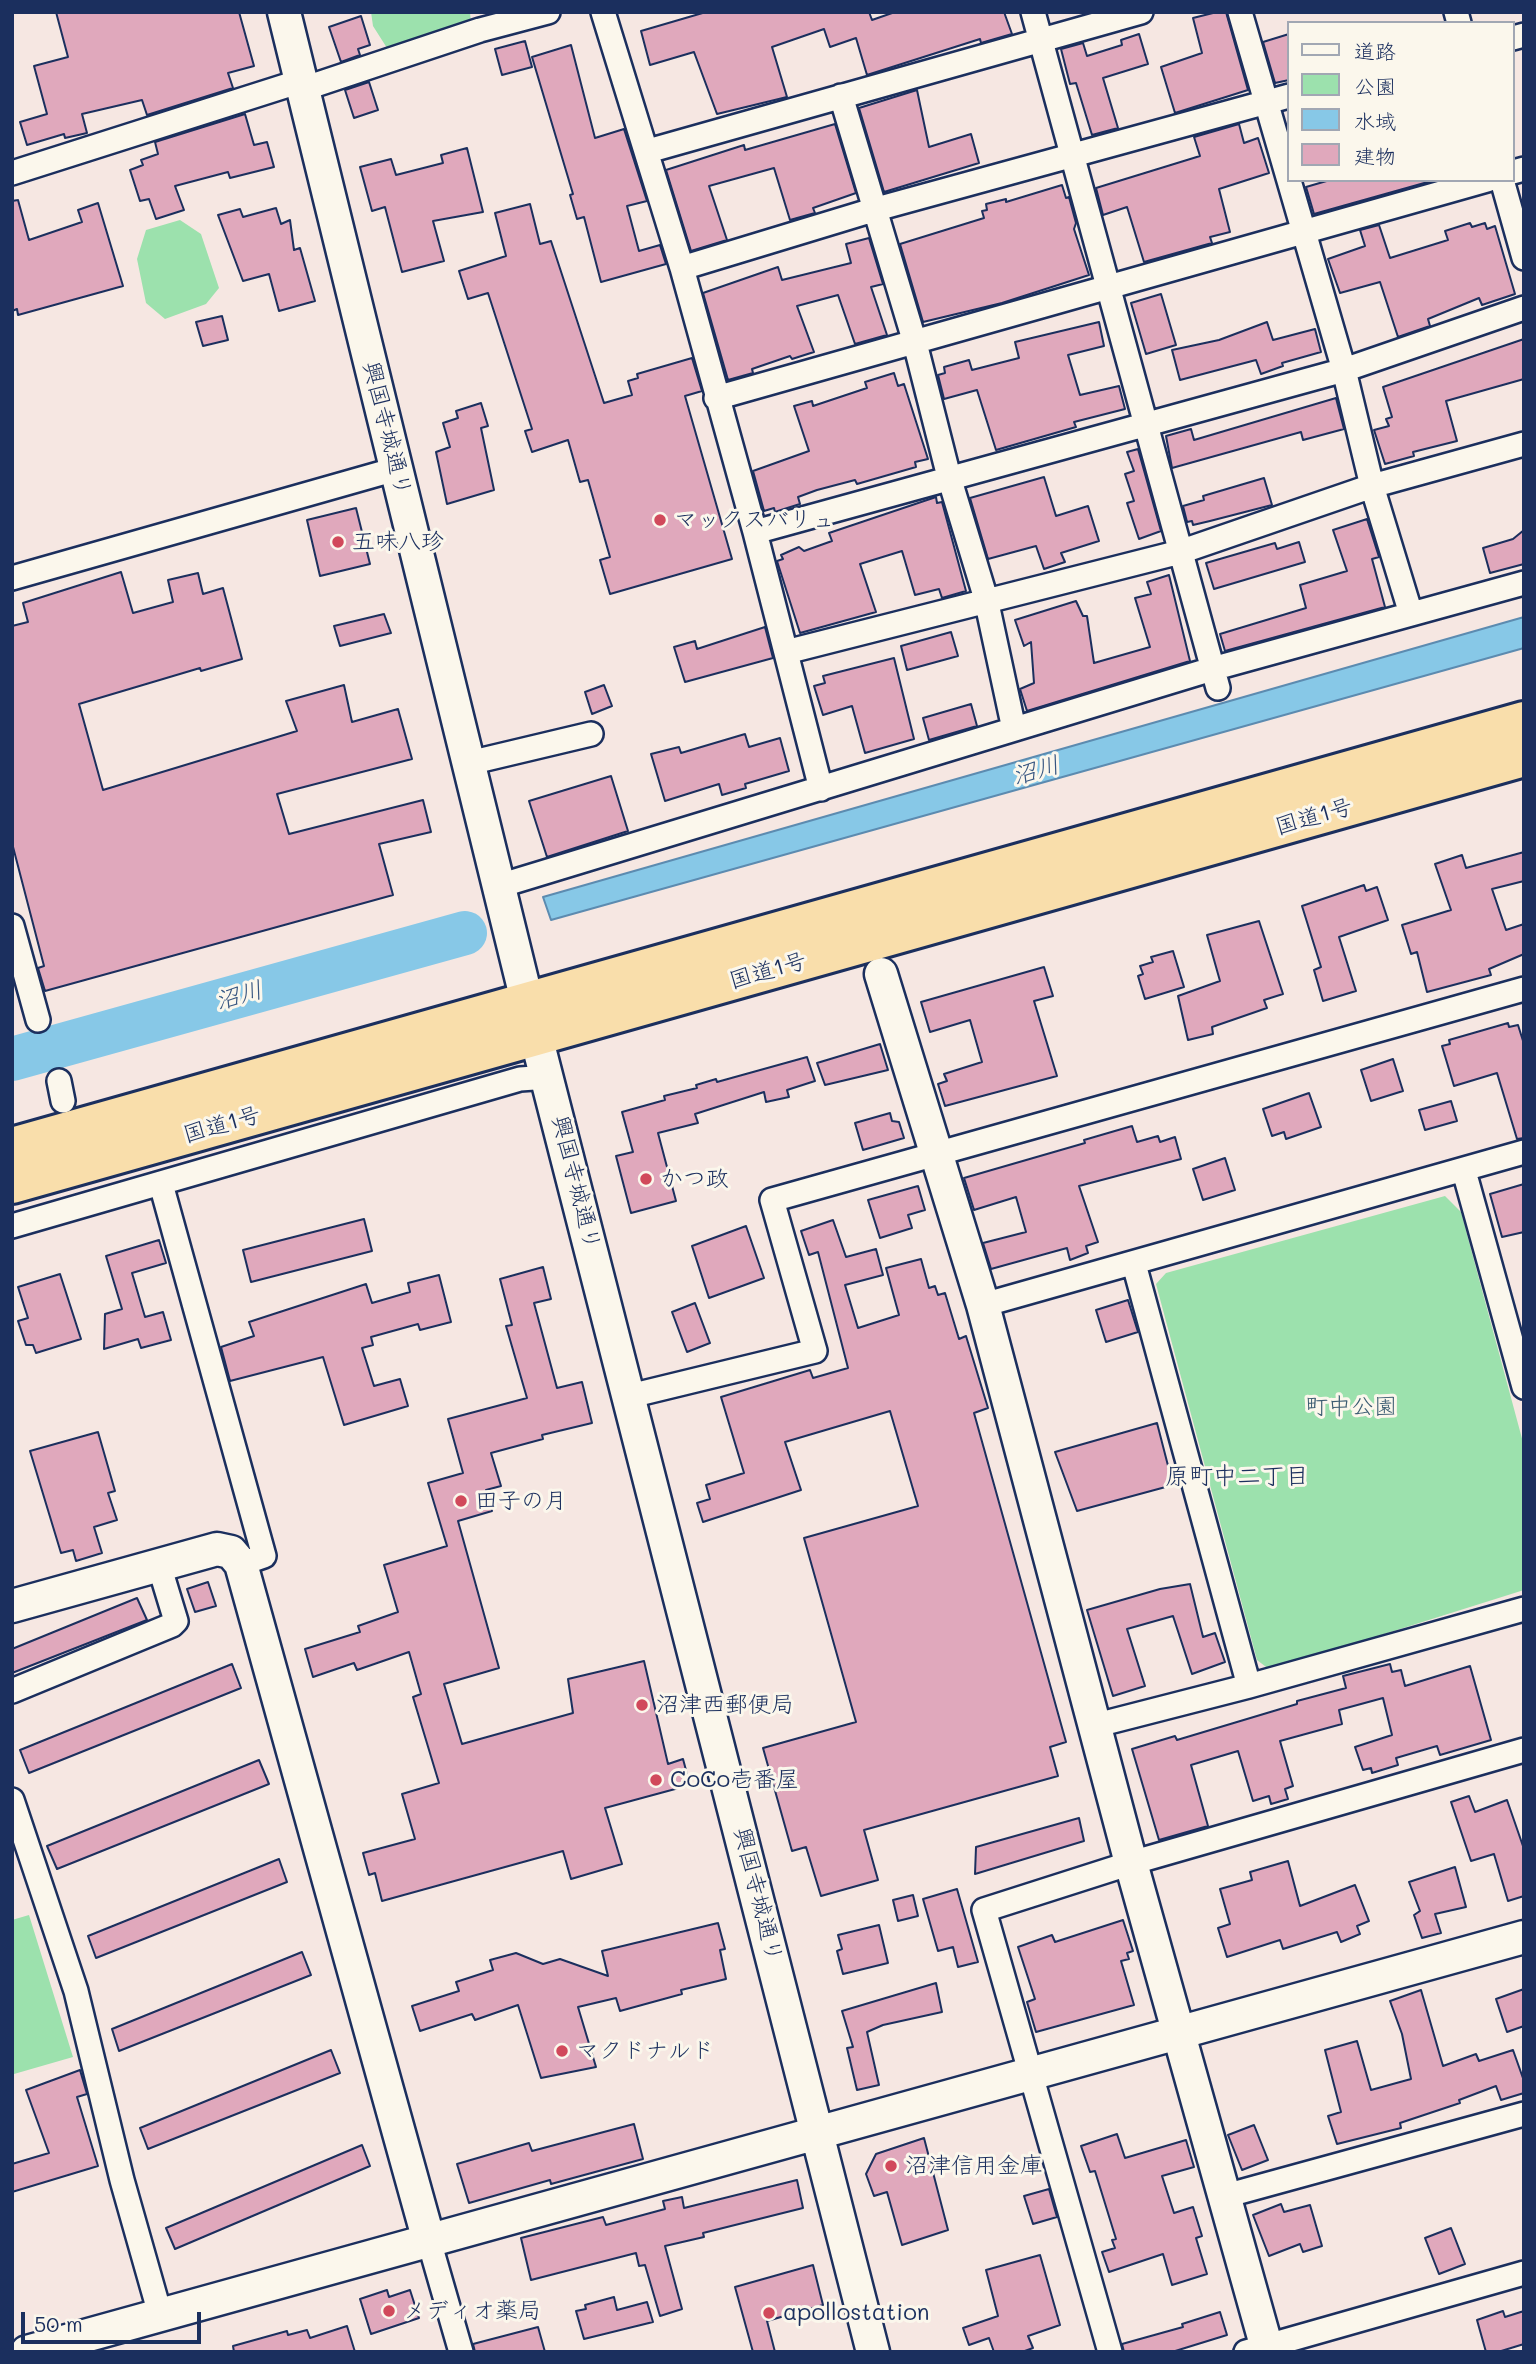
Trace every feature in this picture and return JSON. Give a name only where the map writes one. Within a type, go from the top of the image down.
[{"type":"highway","name":"国道1号","points":[[12,1147],[1524,721]]},
{"type":"highway","name":"国道1号","points":[[12,1184],[1524,757]]},
{"type":"street","name":"興国寺城通り","points":[[284,12],[527,1001],[539,1036],[873,2352]]},
{"type":"street","points":[[12,173],[302,85],[478,21],[548,12]]},
{"type":"street","points":[[603,12],[648,151],[681,268],[755,532],[821,789]]},
{"type":"street","points":[[1033,12],[1215,678]]},
{"type":"street","points":[[648,151],[1141,12]]},
{"type":"street","points":[[1240,12],[1278,99],[1288,153]]},
{"type":"street","points":[[841,96],[915,343],[949,477],[986,599],[1014,729]]},
{"type":"street","points":[[681,268],[873,209],[1278,99]]},
{"type":"street","points":[[1293,182],[1303,234],[1344,370],[1372,486],[1411,614]]},
{"type":"street","points":[[716,398],[1479,182]]},
{"type":"street","points":[[1503,182],[1524,258]]},
{"type":"street","points":[[755,532],[1344,370],[1524,308]]},
{"type":"street","points":[[786,652],[986,599],[1180,552],[1372,486],[1524,444]]},
{"type":"street","points":[[12,578],[396,469]]},
{"type":"street","points":[[499,887],[1014,729],[1215,678],[1411,614],[1524,583]]},
{"type":"street","points":[[469,763],[591,734]]},
{"type":"street","points":[[12,926],[38,1020]]},
{"type":"street","points":[[881,974],[982,1305],[1097,1725],[1131,1863],[1225,2196],[1260,2350],[1524,2273]]},
{"type":"street","points":[[630,1396],[815,1352],[772,1200],[1524,989]]},
{"type":"street","points":[[12,1226],[520,1079],[549,1077]]},
{"type":"street","points":[[982,1305],[1524,1152]]},
{"type":"street","points":[[1464,1171],[1524,1387]]},
{"type":"street","points":[[161,1184],[264,1556],[241,1564]]},
{"type":"street","points":[[1134,1264],[1249,1686]]},
{"type":"street","points":[[12,1606],[217,1549],[232,1552],[241,1564],[461,2352]]},
{"type":"street","points":[[12,1691],[172,1625],[176,1621],[159,1565]]},
{"type":"street","points":[[1097,1725],[1249,1686],[1524,1609]]},
{"type":"street","points":[[1110,2352],[984,1910],[1131,1863],[1524,1750]]},
{"type":"street","points":[[12,1800],[76,1991],[122,2180],[160,2314]]},
{"type":"street","points":[[27,2352],[1524,1937]]},
{"type":"street","points":[[1225,2196],[1524,2114]]},
{"type":"green space","points":[[371,12],[470,12],[471,23],[435,37],[387,48],[373,26]]},
{"type":"green space","points":[[180,220],[201,234],[219,288],[206,304],[165,319],[146,303],[137,259],[146,230]]},
{"type":"green space","name":"町中公園","points":[[1445,1196],[1461,1212],[1524,1446],[1524,1590],[1270,1670],[1257,1660],[1156,1284],[1166,1273]]},
{"type":"green space","points":[[29,1915],[73,2057],[14,2074],[12,2084],[12,1920]]},
{"type":"water","points":[[1524,617],[1524,648],[551,920],[543,897]]},
{"type":"building","points":[[56,12],[239,12],[254,66],[228,73],[233,88],[147,115],[142,100],[82,114],[87,133],[65,138],[64,134],[27,145],[20,122],[47,114],[34,66],[68,57]]},
{"type":"building","points":[[706,12],[869,12],[872,20],[895,12],[1004,12],[1012,34],[981,43],[980,39],[867,75],[856,38],[830,47],[824,29],[772,47],[787,97],[717,114],[694,52],[650,65],[641,31]]},
{"type":"building","points":[[1226,12],[1248,90],[1175,113],[1161,67],[1202,53],[1193,18]]},
{"type":"building","points":[[361,16],[370,45],[358,49],[360,55],[341,62],[329,27]]},
{"type":"building","points":[[1139,34],[1148,64],[1103,78],[1118,128],[1092,135],[1076,83],[1070,84],[1061,49],[1083,43],[1087,56],[1122,45],[1121,40]]},
{"type":"building","points":[[1288,34],[1288,80],[1275,83],[1263,42]]},
{"type":"building","points":[[525,41],[532,67],[502,75],[495,49]]},
{"type":"building","points":[[571,45],[595,138],[624,129],[647,201],[627,206],[639,251],[660,245],[666,264],[601,282],[584,217],[577,219],[570,195],[573,194],[532,57]]},
{"type":"building","points":[[369,82],[378,110],[354,118],[345,90]]},
{"type":"building","points":[[917,90],[929,147],[971,134],[979,163],[884,192],[859,108]]},
{"type":"building","points":[[245,114],[254,145],[267,142],[274,167],[230,178],[228,172],[175,186],[184,210],[156,219],[149,199],[140,201],[130,170],[143,165],[141,160],[158,154],[155,142]]},
{"type":"building","points":[[835,124],[856,193],[813,208],[815,213],[790,220],[774,168],[709,186],[727,240],[691,251],[666,170],[744,145],[745,150]]},
{"type":"building","points":[[1239,124],[1244,143],[1258,138],[1269,173],[1219,189],[1230,232],[1210,237],[1212,243],[1144,262],[1127,207],[1103,215],[1096,188],[1200,156],[1194,137]]},
{"type":"building","points":[[467,148],[483,212],[433,221],[444,261],[402,272],[385,207],[372,211],[360,167],[391,159],[396,175],[443,163],[441,155]]},
{"type":"building","points":[[1323,182],[1428,182],[1314,214],[1306,187]]},
{"type":"building","points":[[1062,185],[1066,198],[1069,197],[1076,223],[1074,229],[1089,275],[1002,303],[923,322],[900,244],[984,218],[982,211],[987,210],[986,204],[1006,199],[1006,202]]},
{"type":"building","points":[[18,200],[29,240],[82,222],[78,210],[98,203],[123,286],[18,315],[17,309],[12,311],[12,201]]},
{"type":"building","points":[[530,204],[540,244],[551,241],[604,403],[632,395],[628,381],[638,378],[637,374],[692,358],[702,391],[685,396],[732,559],[610,594],[600,560],[610,557],[588,480],[580,482],[568,440],[532,452],[525,431],[532,429],[488,293],[468,299],[459,271],[506,256],[495,213]]},
{"type":"building","points":[[276,208],[281,224],[290,220],[294,250],[300,248],[315,301],[279,311],[269,274],[243,281],[218,215],[240,209],[243,217]]},
{"type":"building","points":[[1470,223],[1472,227],[1485,223],[1487,229],[1495,226],[1515,294],[1482,305],[1479,298],[1428,319],[1430,326],[1398,337],[1380,282],[1340,293],[1328,259],[1365,246],[1360,230],[1379,225],[1390,258],[1448,240],[1445,231]]},
{"type":"building","points":[[869,238],[883,284],[871,287],[887,335],[855,344],[838,295],[797,306],[814,352],[792,359],[790,356],[752,369],[753,373],[728,380],[703,293],[778,267],[782,280],[851,263],[846,244]]},
{"type":"building","points":[[1161,294],[1176,345],[1146,354],[1131,303]]},
{"type":"building","points":[[222,316],[228,340],[203,346],[196,322]]},
{"type":"building","points":[[1099,322],[1104,346],[1068,355],[1080,395],[1119,386],[1125,409],[1074,422],[1076,427],[996,450],[977,390],[944,399],[938,375],[945,373],[944,367],[969,360],[972,370],[1019,358],[1015,342]]},
{"type":"building","points":[[1267,322],[1273,340],[1315,329],[1321,352],[1282,363],[1283,366],[1261,374],[1256,360],[1180,380],[1172,350],[1219,340]]},
{"type":"building","points":[[1524,339],[1524,379],[1446,401],[1457,441],[1413,452],[1414,456],[1385,464],[1374,430],[1389,426],[1386,419],[1392,417],[1383,387]]},
{"type":"building","points":[[894,373],[898,386],[904,384],[928,459],[915,462],[916,467],[857,484],[855,480],[817,490],[798,497],[800,504],[775,512],[774,508],[764,511],[753,471],[809,451],[794,406],[812,401],[813,406],[867,388],[865,382]]},
{"type":"building","points":[[1336,398],[1344,429],[1303,440],[1301,432],[1172,468],[1166,436],[1191,429],[1194,440]]},
{"type":"building","points":[[481,403],[488,426],[481,428],[494,490],[447,504],[436,452],[450,447],[443,423],[458,418],[456,411]]},
{"type":"building","points":[[1138,449],[1161,531],[1139,539],[1127,503],[1134,501],[1125,474],[1134,471],[1127,452]]},
{"type":"building","points":[[1044,477],[1056,516],[1088,506],[1099,541],[1061,553],[1065,562],[1044,569],[1036,546],[988,559],[970,498]]},
{"type":"building","points":[[1264,478],[1272,505],[1193,525],[1192,521],[1187,522],[1183,506],[1204,500],[1203,496]]},
{"type":"building","points":[[936,497],[937,503],[942,502],[966,591],[942,598],[939,589],[915,595],[902,551],[860,564],[876,612],[800,633],[777,561],[783,559],[781,555],[799,547],[804,551],[832,541],[829,533]]},
{"type":"building","name":"五味八珍","points":[[356,508],[370,564],[320,576],[307,520]]},
{"type":"building","points":[[1367,519],[1379,557],[1372,559],[1385,607],[1225,651],[1220,634],[1306,608],[1300,585],[1347,571],[1333,530]]},
{"type":"building","points":[[1524,530],[1524,564],[1490,573],[1483,548],[1513,539]]},
{"type":"building","points":[[1299,542],[1305,562],[1214,589],[1206,563],[1275,543],[1277,549]]},
{"type":"building","points":[[121,572],[133,613],[173,602],[168,580],[198,573],[203,594],[223,588],[242,659],[201,671],[200,668],[79,704],[103,790],[297,731],[286,701],[344,685],[352,722],[398,709],[412,759],[277,794],[289,834],[423,800],[431,832],[379,844],[393,895],[45,991],[38,968],[44,966],[12,843],[12,626],[28,622],[23,603]]},
{"type":"building","points":[[1169,575],[1190,661],[1027,711],[1020,689],[1034,683],[1031,642],[1024,646],[1015,620],[1076,601],[1083,616],[1087,616],[1094,663],[1150,647],[1135,598],[1151,594],[1147,582]]},
{"type":"building","points":[[384,614],[391,633],[340,646],[334,626]]},
{"type":"building","points":[[765,627],[773,658],[685,682],[674,647],[695,641],[697,649]]},
{"type":"building","points":[[951,632],[958,656],[907,670],[901,646]]},
{"type":"building","points":[[894,658],[914,739],[865,753],[852,706],[823,715],[814,686],[825,683],[823,676]]},
{"type":"building","points":[[604,685],[612,706],[592,714],[585,692]]},
{"type":"building","points":[[971,704],[977,726],[929,740],[923,718]]},
{"type":"building","points":[[745,734],[749,747],[780,738],[789,771],[745,784],[746,788],[722,795],[719,784],[665,801],[651,754],[679,747],[681,753]]},
{"type":"building","points":[[611,776],[628,831],[547,857],[529,801]]},
{"type":"building","points":[[1524,852],[1524,881],[1492,889],[1506,930],[1524,924],[1524,954],[1489,969],[1491,975],[1427,992],[1417,952],[1411,954],[1402,925],[1451,910],[1435,864],[1462,855],[1466,868]]},
{"type":"building","points":[[1364,885],[1366,891],[1377,887],[1388,920],[1339,937],[1356,991],[1323,1001],[1314,970],[1321,967],[1302,906]]},
{"type":"building","points":[[1259,921],[1283,994],[1264,1000],[1267,1008],[1212,1027],[1213,1034],[1188,1040],[1178,996],[1220,981],[1207,935]]},
{"type":"building","points":[[1173,951],[1184,987],[1145,999],[1138,976],[1143,974],[1140,966],[1153,962],[1151,957]]},
{"type":"building","points":[[1044,967],[1053,996],[1034,1001],[1057,1076],[945,1106],[938,1084],[947,1081],[944,1074],[982,1062],[970,1020],[930,1032],[921,1002]]},
{"type":"building","points":[[1508,1023],[1509,1027],[1518,1025],[1524,1044],[1524,1138],[1517,1139],[1497,1073],[1454,1086],[1442,1046],[1450,1044],[1449,1040]]},
{"type":"building","points":[[880,1044],[888,1070],[825,1085],[817,1063]]},
{"type":"building","points":[[807,1057],[815,1081],[787,1090],[789,1097],[766,1102],[764,1092],[695,1114],[698,1123],[658,1133],[676,1201],[631,1213],[616,1156],[633,1152],[622,1112],[665,1100],[664,1096],[697,1088],[696,1085],[716,1079],[717,1082]]},
{"type":"building","points":[[1393,1059],[1403,1091],[1371,1101],[1361,1070]]},
{"type":"building","points":[[1309,1093],[1321,1127],[1286,1139],[1284,1132],[1272,1136],[1263,1109]]},
{"type":"building","points":[[1451,1101],[1457,1121],[1425,1130],[1419,1110]]},
{"type":"building","points":[[890,1113],[892,1121],[899,1122],[904,1138],[863,1150],[855,1123]]},
{"type":"building","points":[[1132,1126],[1137,1142],[1158,1136],[1160,1142],[1175,1137],[1181,1159],[1079,1186],[1098,1242],[1086,1246],[1088,1253],[1070,1260],[1067,1248],[991,1269],[983,1243],[1026,1232],[1016,1197],[974,1210],[964,1178],[1085,1143],[1084,1140]]},
{"type":"building","points":[[1225,1158],[1235,1190],[1203,1200],[1193,1169]]},
{"type":"building","points":[[1524,1184],[1524,1232],[1502,1237],[1490,1194]]},
{"type":"building","points":[[918,1186],[925,1210],[908,1215],[912,1228],[880,1238],[868,1200]]},
{"type":"building","points":[[364,1219],[372,1251],[251,1282],[243,1250]]},
{"type":"building","points":[[833,1220],[846,1257],[876,1249],[883,1275],[845,1285],[858,1328],[899,1315],[886,1268],[921,1259],[929,1288],[935,1286],[938,1295],[945,1293],[959,1339],[966,1336],[988,1408],[974,1413],[1066,1742],[1050,1747],[1058,1776],[864,1830],[878,1880],[821,1896],[806,1847],[792,1851],[763,1748],[856,1722],[804,1538],[918,1506],[890,1411],[785,1442],[801,1490],[703,1522],[697,1503],[710,1499],[706,1485],[744,1473],[721,1397],[810,1370],[813,1378],[848,1368],[818,1252],[809,1255],[801,1231]]},
{"type":"building","points":[[746,1226],[764,1278],[709,1298],[692,1246]]},
{"type":"building","points":[[159,1240],[166,1263],[132,1273],[145,1317],[163,1312],[171,1340],[141,1348],[138,1339],[104,1349],[105,1314],[122,1309],[106,1256]]},
{"type":"building","points":[[543,1267],[551,1299],[534,1303],[557,1388],[582,1382],[592,1423],[542,1435],[543,1439],[491,1453],[501,1486],[486,1490],[492,1511],[458,1521],[499,1668],[444,1684],[462,1744],[573,1713],[568,1679],[644,1661],[668,1764],[683,1759],[690,1785],[605,1808],[622,1864],[571,1879],[563,1851],[382,1901],[375,1873],[369,1875],[363,1853],[415,1839],[402,1794],[439,1783],[413,1697],[421,1694],[409,1652],[357,1670],[354,1663],[313,1677],[305,1649],[360,1632],[358,1626],[398,1612],[384,1565],[447,1546],[428,1483],[463,1473],[448,1419],[527,1398],[506,1326],[512,1325],[500,1279]]},
{"type":"building","points":[[60,1274],[81,1339],[36,1353],[33,1345],[26,1345],[18,1321],[28,1318],[18,1287]]},
{"type":"building","points":[[439,1275],[451,1322],[420,1330],[418,1324],[371,1337],[373,1345],[362,1348],[374,1386],[400,1379],[408,1406],[344,1425],[323,1357],[230,1381],[221,1347],[254,1336],[249,1322],[366,1284],[372,1303],[410,1292],[408,1283]]},
{"type":"building","points":[[1128,1300],[1138,1332],[1106,1342],[1096,1310]]},
{"type":"building","points":[[695,1303],[710,1343],[687,1352],[672,1312]]},
{"type":"building","points":[[1157,1423],[1173,1485],[1077,1511],[1055,1452]]},
{"type":"building","points":[[98,1432],[115,1491],[108,1493],[117,1520],[94,1527],[102,1553],[76,1561],[73,1550],[61,1553],[30,1451]]},
{"type":"building","points":[[208,1582],[216,1606],[195,1612],[187,1589]]},
{"type":"building","points":[[1190,1584],[1203,1637],[1215,1633],[1225,1662],[1192,1674],[1173,1616],[1127,1629],[1145,1686],[1113,1696],[1087,1610],[1160,1589]]},
{"type":"building","points":[[137,1598],[147,1620],[12,1673],[12,1649]]},
{"type":"building","points":[[232,1664],[241,1688],[29,1773],[20,1750]]},
{"type":"building","points":[[1390,1664],[1392,1672],[1401,1670],[1405,1686],[1470,1666],[1491,1740],[1440,1755],[1437,1746],[1396,1758],[1398,1765],[1372,1773],[1371,1768],[1363,1770],[1355,1747],[1392,1735],[1383,1698],[1339,1710],[1342,1724],[1280,1741],[1293,1786],[1285,1789],[1288,1799],[1271,1804],[1269,1796],[1253,1801],[1238,1751],[1191,1765],[1208,1826],[1159,1840],[1132,1749],[1175,1736],[1177,1740],[1346,1688],[1343,1676]]},
{"type":"building","points":[[259,1760],[269,1784],[57,1869],[47,1846]]},
{"type":"building","points":[[1469,1796],[1475,1812],[1507,1800],[1524,1849],[1524,1896],[1508,1901],[1494,1854],[1471,1861],[1451,1802]]},
{"type":"building","points":[[1079,1818],[1084,1841],[975,1874],[976,1847]]},
{"type":"building","points":[[279,1859],[287,1882],[96,1958],[88,1936]]},
{"type":"building","points":[[1288,1861],[1300,1906],[1355,1885],[1369,1921],[1357,1926],[1360,1934],[1341,1942],[1337,1932],[1283,1949],[1280,1940],[1227,1957],[1218,1928],[1230,1924],[1220,1889],[1252,1880],[1250,1872]]},
{"type":"building","points":[[1455,1867],[1466,1907],[1435,1914],[1441,1933],[1422,1938],[1414,1915],[1420,1911],[1409,1882]]},
{"type":"building","points":[[957,1889],[978,1962],[958,1967],[953,1947],[938,1951],[923,1899]]},
{"type":"building","points":[[913,1895],[918,1916],[898,1921],[893,1900]]},
{"type":"building","points":[[1123,1920],[1133,1951],[1127,1953],[1129,1959],[1121,1961],[1134,2005],[1036,2032],[1027,2002],[1035,1999],[1018,1947],[1052,1935],[1055,1942]]},
{"type":"building","points":[[718,1923],[725,1949],[720,1950],[726,1979],[681,1990],[682,1994],[620,2011],[616,1998],[578,2007],[596,2067],[541,2078],[518,2005],[475,2020],[472,2014],[420,2031],[412,2006],[459,1991],[456,1982],[493,1970],[490,1960],[516,1953],[543,1964],[560,1959],[608,1976],[602,1951]]},
{"type":"building","points":[[879,1925],[888,1963],[843,1974],[837,1951],[842,1949],[838,1935]]},
{"type":"building","points":[[302,1952],[311,1975],[119,2051],[112,2029]]},
{"type":"building","points":[[936,1983],[942,2012],[883,2025],[867,2032],[879,2085],[857,2090],[847,2048],[853,2047],[842,2011]]},
{"type":"building","points":[[1524,1989],[1524,2026],[1507,2032],[1496,1999]]},
{"type":"building","points":[[1421,1990],[1443,2066],[1476,2054],[1479,2061],[1513,2050],[1524,2081],[1524,2093],[1501,2100],[1496,2086],[1459,2100],[1460,2103],[1400,2123],[1401,2128],[1337,2144],[1328,2116],[1341,2112],[1325,2050],[1357,2041],[1371,2090],[1411,2079],[1402,2034],[1390,2001]]},
{"type":"building","points":[[331,2050],[340,2073],[148,2149],[140,2128]]},
{"type":"building","points":[[80,2070],[87,2094],[77,2097],[98,2166],[12,2192],[12,2164],[49,2153],[26,2090]]},
{"type":"building","points":[[634,2124],[643,2159],[551,2184],[550,2180],[469,2203],[457,2164],[529,2143],[532,2151]]},
{"type":"building","points":[[1254,2125],[1268,2160],[1242,2170],[1228,2135]]},
{"type":"building","points":[[1117,2134],[1125,2158],[1186,2140],[1194,2167],[1162,2176],[1174,2213],[1193,2207],[1202,2236],[1196,2238],[1207,2274],[1172,2285],[1163,2254],[1109,2272],[1102,2252],[1115,2248],[1112,2240],[1116,2239],[1095,2171],[1090,2172],[1081,2146]]},
{"type":"building","points":[[924,2138],[948,2230],[902,2245],[887,2192],[874,2196],[866,2174],[876,2154]]},
{"type":"building","points":[[362,2145],[370,2166],[175,2249],[166,2228]]},
{"type":"building","points":[[797,2180],[803,2208],[703,2233],[704,2237],[665,2246],[682,2309],[660,2316],[645,2265],[639,2266],[636,2253],[531,2280],[521,2238],[603,2217],[606,2225],[665,2209],[663,2201],[682,2197],[684,2208]]},
{"type":"building","points":[[1049,2189],[1057,2217],[1033,2224],[1024,2196]]},
{"type":"building","points":[[1281,2204],[1284,2212],[1310,2205],[1322,2246],[1303,2252],[1300,2244],[1269,2256],[1253,2215]]},
{"type":"building","points":[[1451,2228],[1465,2264],[1439,2274],[1425,2238]]},
{"type":"building","points":[[1040,2255],[1060,2325],[1028,2336],[1033,2348],[1022,2352],[994,2352],[989,2338],[969,2345],[963,2328],[998,2316],[986,2270]]},
{"type":"building","name":"apollostation","points":[[813,2265],[823,2305],[767,2321],[775,2352],[753,2352],[735,2287]]},
{"type":"building","points":[[387,2290],[389,2297],[410,2290],[419,2318],[371,2334],[360,2299]]},
{"type":"building","points":[[614,2297],[617,2310],[647,2302],[653,2322],[584,2339],[576,2311],[586,2309],[585,2305]]},
{"type":"building","points":[[1503,2311],[1505,2317],[1524,2311],[1524,2344],[1498,2352],[1486,2352],[1477,2320]]},
{"type":"building","points":[[1220,2312],[1227,2335],[1172,2352],[1124,2352],[1122,2344],[1183,2327],[1182,2324]]},
{"type":"building","points":[[347,2326],[355,2352],[234,2352],[233,2346],[287,2331],[288,2335],[307,2330],[310,2338]]},
{"type":"building","points":[[538,2327],[545,2352],[475,2352],[473,2344]]},
{"type":"waterway","name":"沼川","points":[[12,1059],[465,933]]},
{"type":"place","name":"マックスバリュ","points":[[660,520]]},
{"type":"place","name":"五味八珍","points":[[338,542]]},
{"type":"place","name":"かつ政","points":[[646,1179]]},
{"type":"place","name":"田子の月","points":[[461,1501]]},
{"type":"place","name":"沼津西郵便局","points":[[642,1705]]},
{"type":"place","name":"CoCo壱番屋","points":[[656,1780]]},
{"type":"place","name":"マクドナルド","points":[[562,2051]]},
{"type":"place","name":"沼津信用金庫","points":[[891,2166]]},
{"type":"place","name":"メディオ薬局","points":[[389,2311]]},
{"type":"place","name":"apollostation","points":[[769,2313]]},
{"type":"district","name":"原町中二丁目","points":[[1237,1477]]}]
